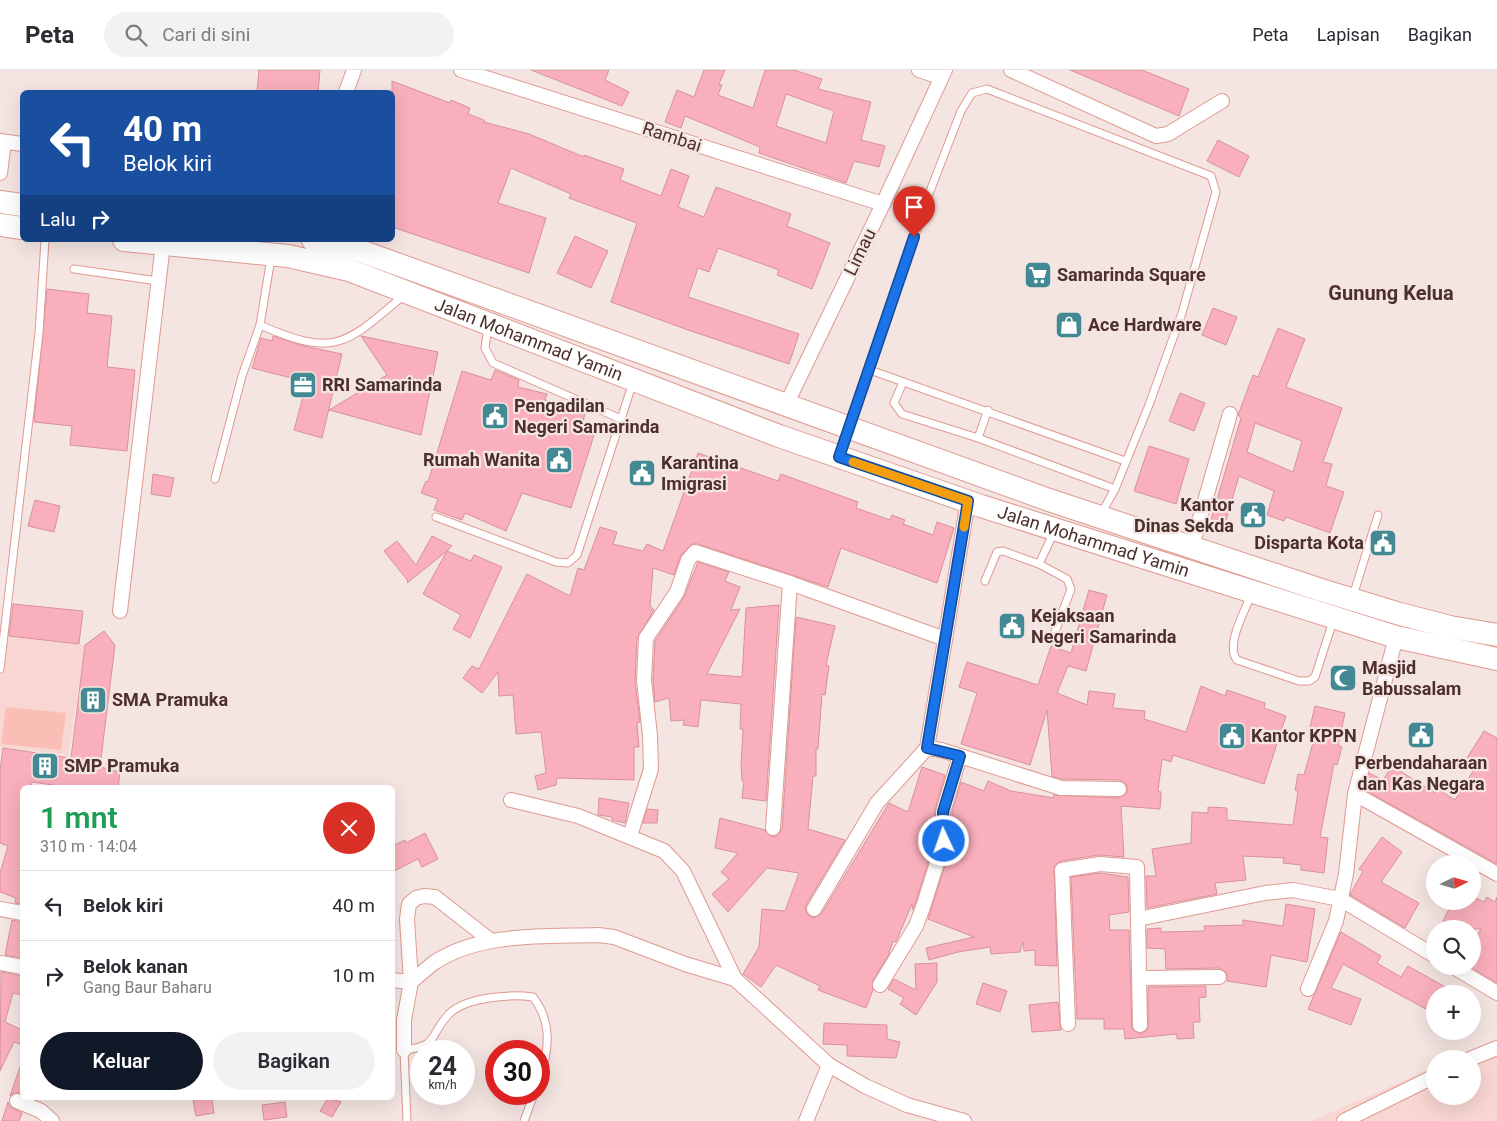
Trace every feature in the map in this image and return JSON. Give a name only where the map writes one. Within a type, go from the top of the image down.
[{"type":"main road","points":[[0,202],[20,205]]},
{"type":"main road","points":[[0,225],[20,228]]},
{"type":"main road","name":"Jalan Mohammad Yamin","points":[[144,242],[284,250],[349,270],[633,381],[839,457],[968,501],[1396,637],[1497,659]]},
{"type":"main road","name":"Jalan Mohammad Yamin","points":[[321,242],[358,250],[850,428],[1100,516],[1352,599],[1450,627],[1497,635]]},
{"type":"street","points":[[347,90],[354,70]]},
{"type":"street","name":"Rambai","points":[[461,70],[884,204]]},
{"type":"street","points":[[919,70],[943,73]]},
{"type":"street","points":[[1011,70],[1156,136],[1168,134],[1222,101]]},
{"type":"street","name":"Limau","points":[[786,405],[884,204],[943,73]]},
{"type":"street","points":[[0,173],[2,141],[20,144]]},
{"type":"street","points":[[120,611],[163,244]]},
{"type":"street","points":[[1192,546],[1230,414]]},
{"type":"street","points":[[814,909],[877,803],[927,748],[968,501]]},
{"type":"street","points":[[630,836],[651,769],[650,736],[644,680],[646,638],[677,592],[688,560],[695,552],[790,583],[945,639]]},
{"type":"street","points":[[773,828],[790,583]]},
{"type":"street","points":[[1308,989],[1336,921],[1346,874],[1355,794],[1396,637]]},
{"type":"street","points":[[927,748],[960,756],[1061,788],[1119,789]]},
{"type":"street","points":[[880,985],[916,926],[923,908],[944,841],[943,812],[960,756]]},
{"type":"street","points":[[1355,794],[1497,874]]},
{"type":"street","points":[[511,800],[578,816],[664,851],[683,871],[735,979],[829,1065],[864,1086],[907,1105],[964,1121]]},
{"type":"street","points":[[1068,1024],[1062,870],[1100,864],[1137,867],[1140,1025]]},
{"type":"street","points":[[1138,919],[1293,890],[1340,899],[1426,951]]},
{"type":"street","points":[[404,1050],[398,1019],[411,982],[407,920],[409,904],[416,898],[424,896],[435,897],[490,940]]},
{"type":"street","points":[[0,909],[20,913]]},
{"type":"street","points":[[395,980],[411,982],[435,962],[453,953],[490,940],[598,935],[614,937],[685,964],[735,979]]},
{"type":"street","points":[[0,963],[20,967]]},
{"type":"street","points":[[1467,975],[1497,993]]},
{"type":"street","points":[[1140,978],[1220,977]]},
{"type":"street","points":[[1481,1055],[1497,1048]]},
{"type":"street","points":[[806,1121],[829,1065]]},
{"type":"street","points":[[1344,1121],[1426,1080]]},
{"type":"street","points":[[17,1101],[41,1111],[52,1121]]},
{"type":"lane","points":[[839,457],[927,199],[961,111],[972,93],[987,89],[1212,176],[1216,192],[1182,313],[1149,405],[1115,489],[1100,516]]},
{"type":"lane","points":[[0,669],[39,333],[45,242]]},
{"type":"lane","points":[[215,478],[219,456],[242,376],[284,250]]},
{"type":"lane","points":[[74,269],[158,281]]},
{"type":"lane","points":[[260,325],[309,342],[328,344],[339,342],[360,332],[407,292]]},
{"type":"lane","points":[[489,324],[485,348],[492,363],[621,419]]},
{"type":"lane","points":[[870,370],[988,410],[1125,461]]},
{"type":"lane","points":[[436,517],[556,562],[568,563],[577,555],[633,381]]},
{"type":"lane","points":[[903,382],[894,404],[902,414],[978,438],[1115,489]]},
{"type":"lane","points":[[978,438],[988,410]]},
{"type":"lane","points":[[1352,599],[1378,515]]},
{"type":"lane","points":[[1039,564],[1056,530]]},
{"type":"lane","points":[[985,581],[997,552],[1003,551],[1039,564],[1067,579],[1071,589],[1052,640]]},
{"type":"lane","points":[[1252,592],[1232,644],[1233,655],[1237,660],[1299,681],[1309,682],[1315,677],[1334,618]]},
{"type":"lane","points":[[407,1121],[404,1050],[419,1048],[432,1042],[449,1014],[461,1005],[511,995],[533,997],[543,1010],[547,1040]]},
{"type":"lane","points":[[524,1121],[530,1105]]},
{"type":"shaded area","points":[[6,636],[85,645],[68,755],[0,747],[0,676]]},
{"type":"shaded area","points":[[6,707],[66,713],[61,750],[1,744]]},
{"type":"shaded area","points":[[1497,1041],[1497,1121],[1311,1121],[1426,1071],[1426,1105],[1481,1105],[1481,1050],[1476,1050]]},
{"type":"building","points":[[259,70],[320,70],[318,90],[257,90]]},
{"type":"building","points":[[531,70],[609,70],[605,80],[629,92],[622,106]]},
{"type":"building","points":[[704,70],[725,70],[719,84],[722,85],[718,95],[753,108],[765,70],[794,70],[822,79],[818,89],[871,102],[861,140],[885,146],[879,167],[854,161],[846,183],[759,153],[760,147],[685,116],[681,128],[665,122],[677,90],[694,97]],"holes":[[[786,94],[834,111],[826,143],[776,126]]]},
{"type":"building","points":[[1070,70],[1142,70],[1189,89],[1179,116]]},
{"type":"building","points":[[392,81],[450,103],[451,100],[470,108],[468,114],[484,120],[484,122],[529,134],[584,157],[584,155],[624,169],[620,180],[661,196],[671,169],[689,176],[678,207],[704,217],[716,187],[791,214],[787,226],[830,243],[812,289],[777,275],[779,270],[718,248],[709,272],[698,268],[688,297],[799,334],[789,364],[611,302],[637,223],[569,198],[571,194],[511,168],[498,203],[546,218],[529,273],[395,228],[395,90],[392,90]]},
{"type":"building","points":[[1218,140],[1249,156],[1239,177],[1207,161]]},
{"type":"building","points":[[575,236],[608,251],[591,288],[557,273]]},
{"type":"building","points":[[47,289],[89,294],[87,313],[112,316],[107,367],[135,370],[127,451],[70,445],[72,426],[34,422]]},
{"type":"building","points":[[1213,308],[1237,317],[1226,345],[1202,335]]},
{"type":"building","points":[[1278,328],[1305,339],[1286,387],[1342,408],[1323,462],[1332,464],[1326,486],[1344,492],[1330,533],[1286,517],[1284,521],[1267,515],[1274,491],[1239,476],[1222,534],[1208,530],[1241,418],[1238,415],[1253,375],[1258,377]],"holes":[[[1255,423],[1302,441],[1293,472],[1247,452]]]},
{"type":"building","points":[[273,336],[304,346],[342,354],[322,438],[294,430],[307,382],[252,368],[261,338],[272,341]]},
{"type":"building","points":[[361,336],[438,352],[421,435],[329,410],[387,375]]},
{"type":"building","points":[[495,370],[519,380],[518,387],[547,394],[545,400],[585,414],[581,428],[595,432],[571,508],[522,493],[506,531],[465,513],[462,520],[434,510],[438,499],[421,493],[426,481],[428,482],[462,371],[491,380]]},
{"type":"building","points":[[1180,393],[1205,403],[1194,431],[1169,421]]},
{"type":"building","points":[[1149,446],[1189,459],[1176,504],[1134,491]]},
{"type":"building","points":[[698,453],[778,481],[781,474],[858,502],[856,508],[890,520],[892,515],[905,520],[903,524],[933,535],[937,522],[954,528],[937,583],[841,548],[828,587],[698,544],[692,544],[681,555],[674,575],[653,568],[650,606],[654,610],[637,638],[635,681],[640,722],[637,723],[639,747],[634,747],[634,780],[557,778],[556,785],[538,790],[535,776],[546,773],[541,732],[516,734],[513,695],[499,696],[498,672],[482,693],[463,678],[472,666],[479,669],[527,574],[570,596],[578,568],[584,570],[600,527],[617,532],[613,544],[643,551],[647,544],[663,551]]},
{"type":"building","points":[[153,474],[174,478],[170,497],[151,494]]},
{"type":"building","points":[[35,500],[60,506],[54,532],[28,526]]},
{"type":"building","points":[[432,536],[452,546],[407,583],[408,581],[384,551],[397,541],[416,565]]},
{"type":"building","points":[[447,551],[471,561],[474,555],[502,567],[470,638],[453,629],[461,615],[423,594]]},
{"type":"building","points":[[698,562],[729,572],[725,581],[740,587],[731,610],[740,609],[707,674],[742,677],[746,608],[779,605],[766,801],[742,798],[744,781],[742,781],[741,766],[743,729],[740,729],[741,704],[701,700],[698,727],[683,725],[684,720],[671,721],[669,698],[655,702],[653,680],[655,641],[684,597]]},
{"type":"building","points":[[1089,590],[1107,595],[1086,671],[1068,666],[1057,693],[1087,705],[1089,691],[1115,694],[1113,708],[1145,711],[1144,719],[1186,732],[1201,686],[1225,696],[1227,690],[1265,703],[1264,708],[1286,716],[1264,784],[1173,755],[1171,762],[1162,759],[1158,791],[1161,792],[1160,809],[1121,806],[1124,857],[1099,855],[1061,861],[1054,866],[1057,966],[1035,965],[1035,950],[1024,951],[1023,942],[1020,952],[991,954],[990,947],[958,952],[929,960],[926,948],[974,937],[928,919],[952,844],[952,813],[961,782],[984,791],[988,781],[1011,791],[1054,798],[1053,795],[1119,798],[1127,793],[1127,785],[1120,780],[1062,779],[1052,776],[1047,710],[1030,765],[961,744],[977,693],[959,687],[967,662],[1038,685],[1051,646],[1071,653]]},
{"type":"building","points":[[13,604],[83,611],[79,644],[9,636]]},
{"type":"building","points":[[796,617],[835,626],[826,665],[829,666],[825,695],[822,694],[818,749],[816,749],[816,776],[813,776],[808,829],[845,840],[806,905],[805,909],[809,916],[814,918],[822,913],[889,803],[908,812],[922,767],[945,775],[935,810],[935,840],[913,910],[912,904],[896,942],[893,941],[888,956],[873,980],[873,990],[866,1008],[818,990],[820,986],[776,965],[761,987],[743,974],[759,947],[762,909],[785,911],[799,873],[767,868],[728,912],[712,894],[729,879],[721,872],[738,853],[715,848],[720,818],[765,830],[772,837],[777,836],[782,829]]},
{"type":"building","points":[[104,631],[115,645],[100,767],[120,772],[118,785],[52,785],[32,782],[32,785],[20,785],[20,904],[15,903],[16,898],[0,892],[0,873],[8,846],[0,843],[0,771],[3,748],[71,758],[85,645]]},
{"type":"building","points":[[1315,706],[1345,713],[1338,745],[1342,747],[1337,765],[1334,764],[1320,837],[1328,838],[1324,873],[1301,870],[1301,865],[1283,863],[1284,858],[1243,856],[1246,880],[1215,883],[1217,894],[1147,908],[1146,876],[1156,876],[1152,849],[1191,843],[1192,812],[1208,813],[1208,807],[1227,808],[1227,820],[1293,825],[1298,791],[1295,790],[1298,774],[1304,775],[1316,732],[1309,731]]},
{"type":"building","points":[[1484,731],[1497,738],[1497,864],[1365,790],[1369,773],[1383,780],[1392,766],[1435,793],[1438,789],[1455,800],[1478,763],[1467,758]]},
{"type":"building","points":[[599,798],[629,803],[625,823],[612,820],[612,817],[598,815]]},
{"type":"building","points":[[647,809],[658,810],[657,823],[643,823]]},
{"type":"building","points":[[425,833],[438,859],[422,867],[418,859],[395,870],[395,845],[405,840],[406,843]]},
{"type":"building","points":[[1382,837],[1402,852],[1381,882],[1419,903],[1405,928],[1350,895],[1363,871],[1359,869]]},
{"type":"building","points":[[1100,873],[1128,877],[1129,912],[1109,915],[1110,930],[1129,930],[1132,1029],[1140,1034],[1148,1029],[1148,987],[1206,986],[1206,997],[1199,998],[1200,1022],[1193,1022],[1194,1038],[1177,1039],[1177,1034],[1125,1039],[1124,1029],[1104,1029],[1104,1019],[1077,1019],[1071,877]]},
{"type":"building","points":[[1487,897],[1495,902],[1497,897],[1497,983],[1481,973],[1481,920],[1444,920],[1448,910],[1481,910],[1481,900],[1484,902]]},
{"type":"building","points":[[1286,904],[1315,909],[1307,962],[1271,955],[1266,987],[1227,981],[1227,973],[1219,968],[1166,969],[1165,949],[1147,948],[1147,929],[1161,928],[1161,932],[1205,931],[1204,926],[1243,925],[1243,920],[1283,926]]},
{"type":"building","points":[[12,920],[20,922],[20,958],[5,955]]},
{"type":"building","points":[[1341,932],[1381,956],[1377,963],[1401,977],[1408,966],[1442,985],[1426,985],[1426,1009],[1343,964],[1331,988],[1361,999],[1351,1025],[1308,1009]]},
{"type":"building","points":[[937,963],[937,982],[916,1015],[900,1004],[904,998],[888,989],[894,979],[916,990],[915,964]]},
{"type":"building","points":[[1,972],[20,976],[20,995],[13,993],[5,1022],[20,1029],[20,1044],[14,1042],[0,1071]]},
{"type":"building","points":[[983,983],[1007,991],[1000,1012],[976,1004]]},
{"type":"building","points":[[1058,1002],[1061,1030],[1032,1032],[1029,1005]]},
{"type":"building","points":[[824,1023],[887,1025],[887,1039],[900,1042],[896,1058],[847,1056],[847,1045],[823,1044]]},
{"type":"building","points":[[20,1067],[20,1093],[15,1092],[10,1096]]},
{"type":"building","points":[[193,1100],[212,1100],[214,1113],[196,1116]]},
{"type":"building","points":[[327,1100],[341,1102],[332,1117],[320,1111]]},
{"type":"building","points":[[8,1102],[10,1107],[22,1113],[19,1121],[2,1121]]},
{"type":"building","points":[[285,1102],[287,1117],[264,1120],[262,1105]]},
{"type":"slow traffic","points":[[853,462],[968,501],[964,527]]},
{"type":"place","name":"Samarinda Square","points":[[1038,275]]},
{"type":"place","name":"Ace Hardware","points":[[1069,325]]},
{"type":"place","name":"RRI Samarinda","points":[[303,385]]},
{"type":"place","name":"Pengadilan Negeri Samarinda","points":[[495,416]]},
{"type":"place","name":"Rumah Wanita","points":[[559,460]]},
{"type":"place","name":"Karantina Imigrasi","points":[[642,473]]},
{"type":"place","name":"Kantor Dinas Sekda","points":[[1253,515]]},
{"type":"place","name":"Disparta Kota","points":[[1383,543]]},
{"type":"place","name":"Kejaksaan Negeri Samarinda","points":[[1012,626]]},
{"type":"place","name":"Masjid Babussalam","points":[[1343,678]]},
{"type":"place","name":"SMA Pramuka","points":[[93,700]]},
{"type":"place","name":"Perbendaharaan dan Kas Negara","points":[[1421,735]]},
{"type":"place","name":"Kantor KPPN","points":[[1232,736]]},
{"type":"place","name":"SMP Pramuka","points":[[45,766]]},
{"type":"district","name":"Gunung Kelua","points":[[1391,293]]},
{"type":"route","points":[[914,237],[839,457],[968,501],[947,617],[927,748],[960,756],[943,812],[944,841]]}]
